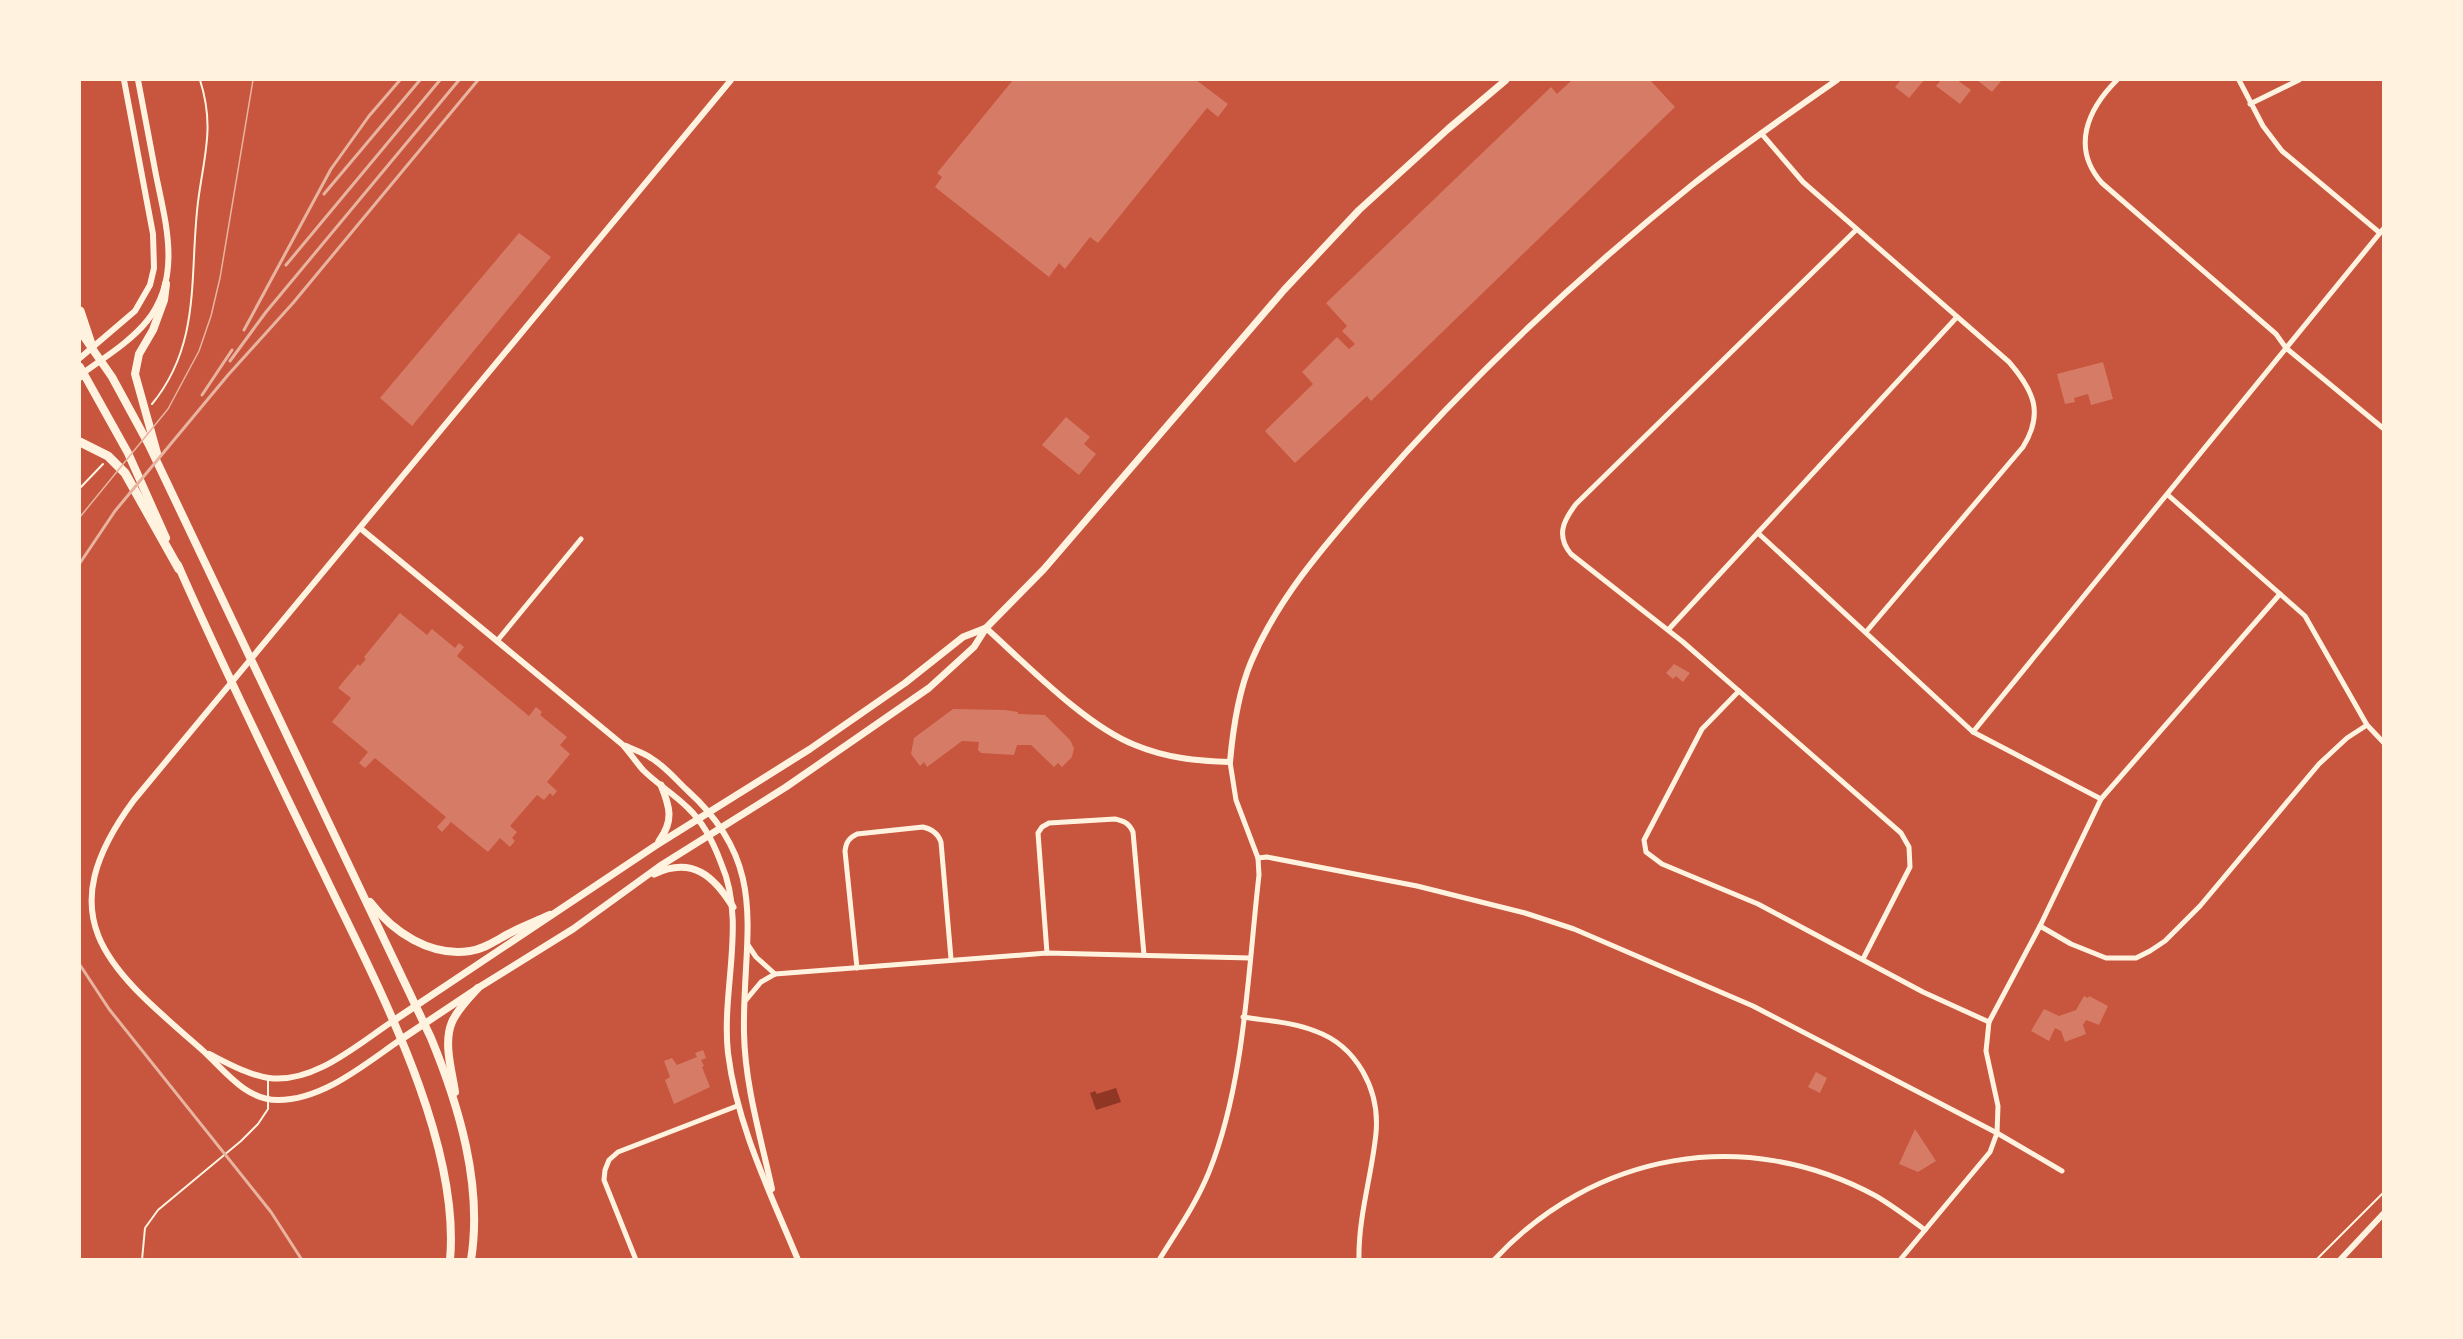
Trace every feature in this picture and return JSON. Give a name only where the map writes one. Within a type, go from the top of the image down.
[{"type":"highway","points":[[80,311],[92,347]]},
{"type":"highway","points":[[80,442],[108,456],[125,473],[179,569]]},
{"type":"main road","points":[[400,1040],[573,928],[660,866],[795,781],[929,688],[974,647],[986,628],[1063,548],[1279,297],[1359,210],[1506,80]]},
{"type":"main road","points":[[166,284],[164,300],[153,330],[139,354],[135,374],[139,396],[166,480]]},
{"type":"main road","points":[[80,331],[101,360],[132,411],[166,480],[416,1006],[442,1066],[458,1115],[470,1167],[473,1248],[471,1260]]},
{"type":"main road","points":[[81,372],[128,453],[179,569],[393,1022],[416,1080],[443,1172],[450,1220],[450,1260]]},
{"type":"main road","points":[[393,1022],[655,846],[822,741],[905,683],[963,637],[986,628]]},
{"type":"main road","points":[[655,846],[665,833],[670,814],[661,785]]},
{"type":"main road","points":[[631,887],[671,868],[689,868],[704,873],[716,882],[733,907]]},
{"type":"main road","points":[[360,889],[381,915],[402,934],[418,943],[442,950],[470,951],[484,947],[550,915]]},
{"type":"main road","points":[[458,1115],[448,1039],[451,1022],[478,988]]},
{"type":"street","points":[[80,358],[135,311],[150,285],[154,268],[153,234],[124,80]]},
{"type":"street","points":[[81,372],[129,339],[147,321],[166,284],[170,259],[168,233],[138,80]]},
{"type":"street","points":[[400,1040],[327,1086],[297,1097],[278,1100],[246,1089],[227,1076],[206,1053],[149,1003],[100,945],[93,925],[91,908],[99,863],[111,835],[134,800],[731,80]]},
{"type":"street","points":[[1159,1260],[1189,1213],[1209,1172],[1227,1116],[1243,1017],[1259,875],[1258,858],[1236,800],[1230,762],[1242,690],[1257,650],[1291,591],[1345,522],[1420,438],[1530,326],[1638,230],[1761,133],[1837,80]]},
{"type":"street","points":[[2117,80],[2100,99],[2088,123],[2084,150],[2094,173],[2276,334],[2286,348],[2384,429]]},
{"type":"street","points":[[1973,732],[2382,231],[2282,151],[2263,126],[2239,80]]},
{"type":"street","points":[[2250,104],[2299,80]]},
{"type":"street","points":[[1761,133],[1803,182],[2009,362],[2027,382],[2034,402],[2036,418],[2033,432],[2023,447],[1866,632]]},
{"type":"street","points":[[1856,230],[1576,504],[1566,518],[1561,532],[1565,546],[1571,554],[1668,630],[1739,691],[1894,827],[1910,847],[1910,867],[1863,959]]},
{"type":"street","points":[[1668,630],[1957,317]]},
{"type":"street","points":[[2168,495],[2305,616],[2367,725],[2384,743]]},
{"type":"street","points":[[360,528],[623,745],[642,769],[689,808],[698,820],[726,876],[733,907],[726,1015],[728,1053],[737,1106],[798,1260]]},
{"type":"street","points":[[1758,533],[1973,732],[2101,799]]},
{"type":"street","points":[[497,641],[581,539]]},
{"type":"street","points":[[1900,1260],[1990,1152],[1997,1134],[1998,1106],[1986,1051],[1989,1022],[2040,926],[2101,799],[2280,594]]},
{"type":"street","points":[[986,628],[1058,693],[1109,732],[1134,745],[1174,758],[1230,762]]},
{"type":"street","points":[[1739,691],[1702,729],[1644,840],[1646,852],[1662,864],[1758,904],[1923,992],[1989,1022]]},
{"type":"street","points":[[2040,926],[2071,944],[2106,958],[2136,958],[2150,951],[2165,941],[2200,906],[2319,764],[2347,738],[2367,725]]},
{"type":"street","points":[[623,745],[651,758],[710,812],[737,858],[745,883],[749,915],[744,1032],[746,1060],[753,1103],[775,1201]]},
{"type":"street","points":[[1047,953],[1038,833],[1049,823],[1115,819],[1123,820],[1130,825],[1133,832],[1144,955]]},
{"type":"street","points":[[857,968],[846,844],[857,834],[923,827],[931,829],[939,836],[941,842],[951,959]]},
{"type":"street","points":[[1258,858],[1267,857],[1366,875],[1525,913],[1574,929],[1753,1006],[1997,1134],[2062,1171]]},
{"type":"street","points":[[748,945],[756,957],[775,974]]},
{"type":"street","points":[[746,1000],[761,982],[775,974],[951,959],[1047,953],[1250,958]]},
{"type":"street","points":[[1243,1017],[1292,1025],[1328,1037],[1352,1057],[1369,1083],[1376,1112],[1376,1135],[1358,1239],[1359,1260]]},
{"type":"street","points":[[206,1053],[268,1077],[290,1077],[313,1070],[344,1054],[393,1022]]},
{"type":"street","points":[[636,1260],[604,1180],[609,1160],[630,1147],[737,1106]]},
{"type":"street","points":[[1494,1260],[1532,1222],[1591,1186],[1643,1167],[1693,1157],[1753,1158],[1824,1173],[1877,1197],[1925,1230]]},
{"type":"street","points":[[2340,1260],[2384,1213]]},
{"type":"lane","points":[[142,1260],[145,1228],[150,1219],[167,1201],[241,1141],[258,1124],[268,1109],[268,1077]]},
{"type":"path","points":[[156,398],[174,371],[180,357],[192,298],[198,203],[209,132],[200,80]]},
{"type":"path","points":[[80,488],[96,472]]},
{"type":"path","points":[[2316,1260],[2384,1192]]},
{"type":"shaded area","points":[[1116,1088],[1121,1102],[1096,1110],[1090,1093],[1095,1091],[1097,1094]]},
{"type":"building","points":[[1013,80],[1196,80],[1228,104],[1218,117],[1207,108],[1098,243],[1090,237],[1065,269],[1059,263],[1049,277],[935,187],[942,177],[937,173]]},
{"type":"building","points":[[1572,80],[1650,80],[1675,107],[1371,401],[1367,396],[1295,463],[1265,431],[1313,384],[1302,372],[1337,337],[1349,349],[1355,344],[1342,331],[1347,326],[1326,303],[1551,87],[1557,94]]},
{"type":"building","points":[[1901,80],[1924,80],[1909,98],[1895,87]]},
{"type":"building","points":[[1941,80],[1957,80],[1971,90],[1960,104],[1936,86]]},
{"type":"building","points":[[1977,80],[2002,80],[1992,92]]},
{"type":"building","points":[[519,233],[551,257],[412,426],[380,398]]},
{"type":"building","points":[[2103,362],[2113,399],[2091,405],[2088,394],[2074,398],[2075,402],[2065,404],[2057,374]]},
{"type":"building","points":[[1066,417],[1090,437],[1084,444],[1096,454],[1079,475],[1042,445]]},
{"type":"building","points":[[400,613],[427,635],[432,629],[455,648],[459,643],[464,647],[457,656],[529,716],[536,707],[542,712],[540,715],[567,737],[560,745],[570,754],[547,782],[557,791],[553,796],[550,793],[544,800],[537,795],[510,826],[517,832],[512,838],[515,841],[510,847],[500,838],[488,852],[451,822],[442,832],[437,827],[446,817],[375,758],[365,768],[359,763],[368,752],[332,722],[351,698],[338,688],[358,664],[360,666],[366,659],[364,657]]},
{"type":"building","points":[[1674,664],[1690,673],[1683,682],[1676,676],[1673,679],[1666,673]]},
{"type":"building","points":[[953,709],[1005,710],[1018,712],[1018,714],[1045,715],[1070,740],[1074,748],[1072,757],[1062,767],[1058,763],[1054,767],[1031,745],[1017,745],[1014,755],[981,753],[978,750],[979,742],[962,741],[927,767],[924,762],[920,766],[911,754],[914,738]]},
{"type":"building","points":[[2084,996],[2088,998],[2089,996],[2108,1006],[2099,1025],[2086,1020],[2083,1025],[2086,1034],[2065,1042],[2061,1031],[2055,1028],[2049,1041],[2031,1031],[2044,1009],[2059,1016],[2076,1010]]},
{"type":"building","points":[[703,1050],[706,1058],[701,1060],[704,1066],[702,1067],[710,1087],[674,1104],[665,1080],[670,1077],[664,1061],[672,1058],[677,1065],[697,1057],[695,1053]]},
{"type":"building","points":[[1816,1072],[1827,1078],[1820,1093],[1808,1087]]},
{"type":"building","points":[[1915,1129],[1936,1161],[1918,1172],[1899,1164]]},
{"type":"tram line","points":[[80,517],[168,409],[199,351],[211,316],[220,278],[253,80]]},
{"type":"railway","points":[[244,330],[331,169],[369,116],[400,80]]},
{"type":"railway","points":[[324,194],[420,80]]},
{"type":"railway","points":[[286,265],[440,80]]},
{"type":"railway","points":[[230,361],[266,312],[459,80]]},
{"type":"railway","points":[[80,563],[115,511],[228,375],[293,303],[478,80]]},
{"type":"railway","points":[[202,395],[232,350]]},
{"type":"railway","points":[[80,965],[109,1009],[271,1212],[302,1260]]}]
